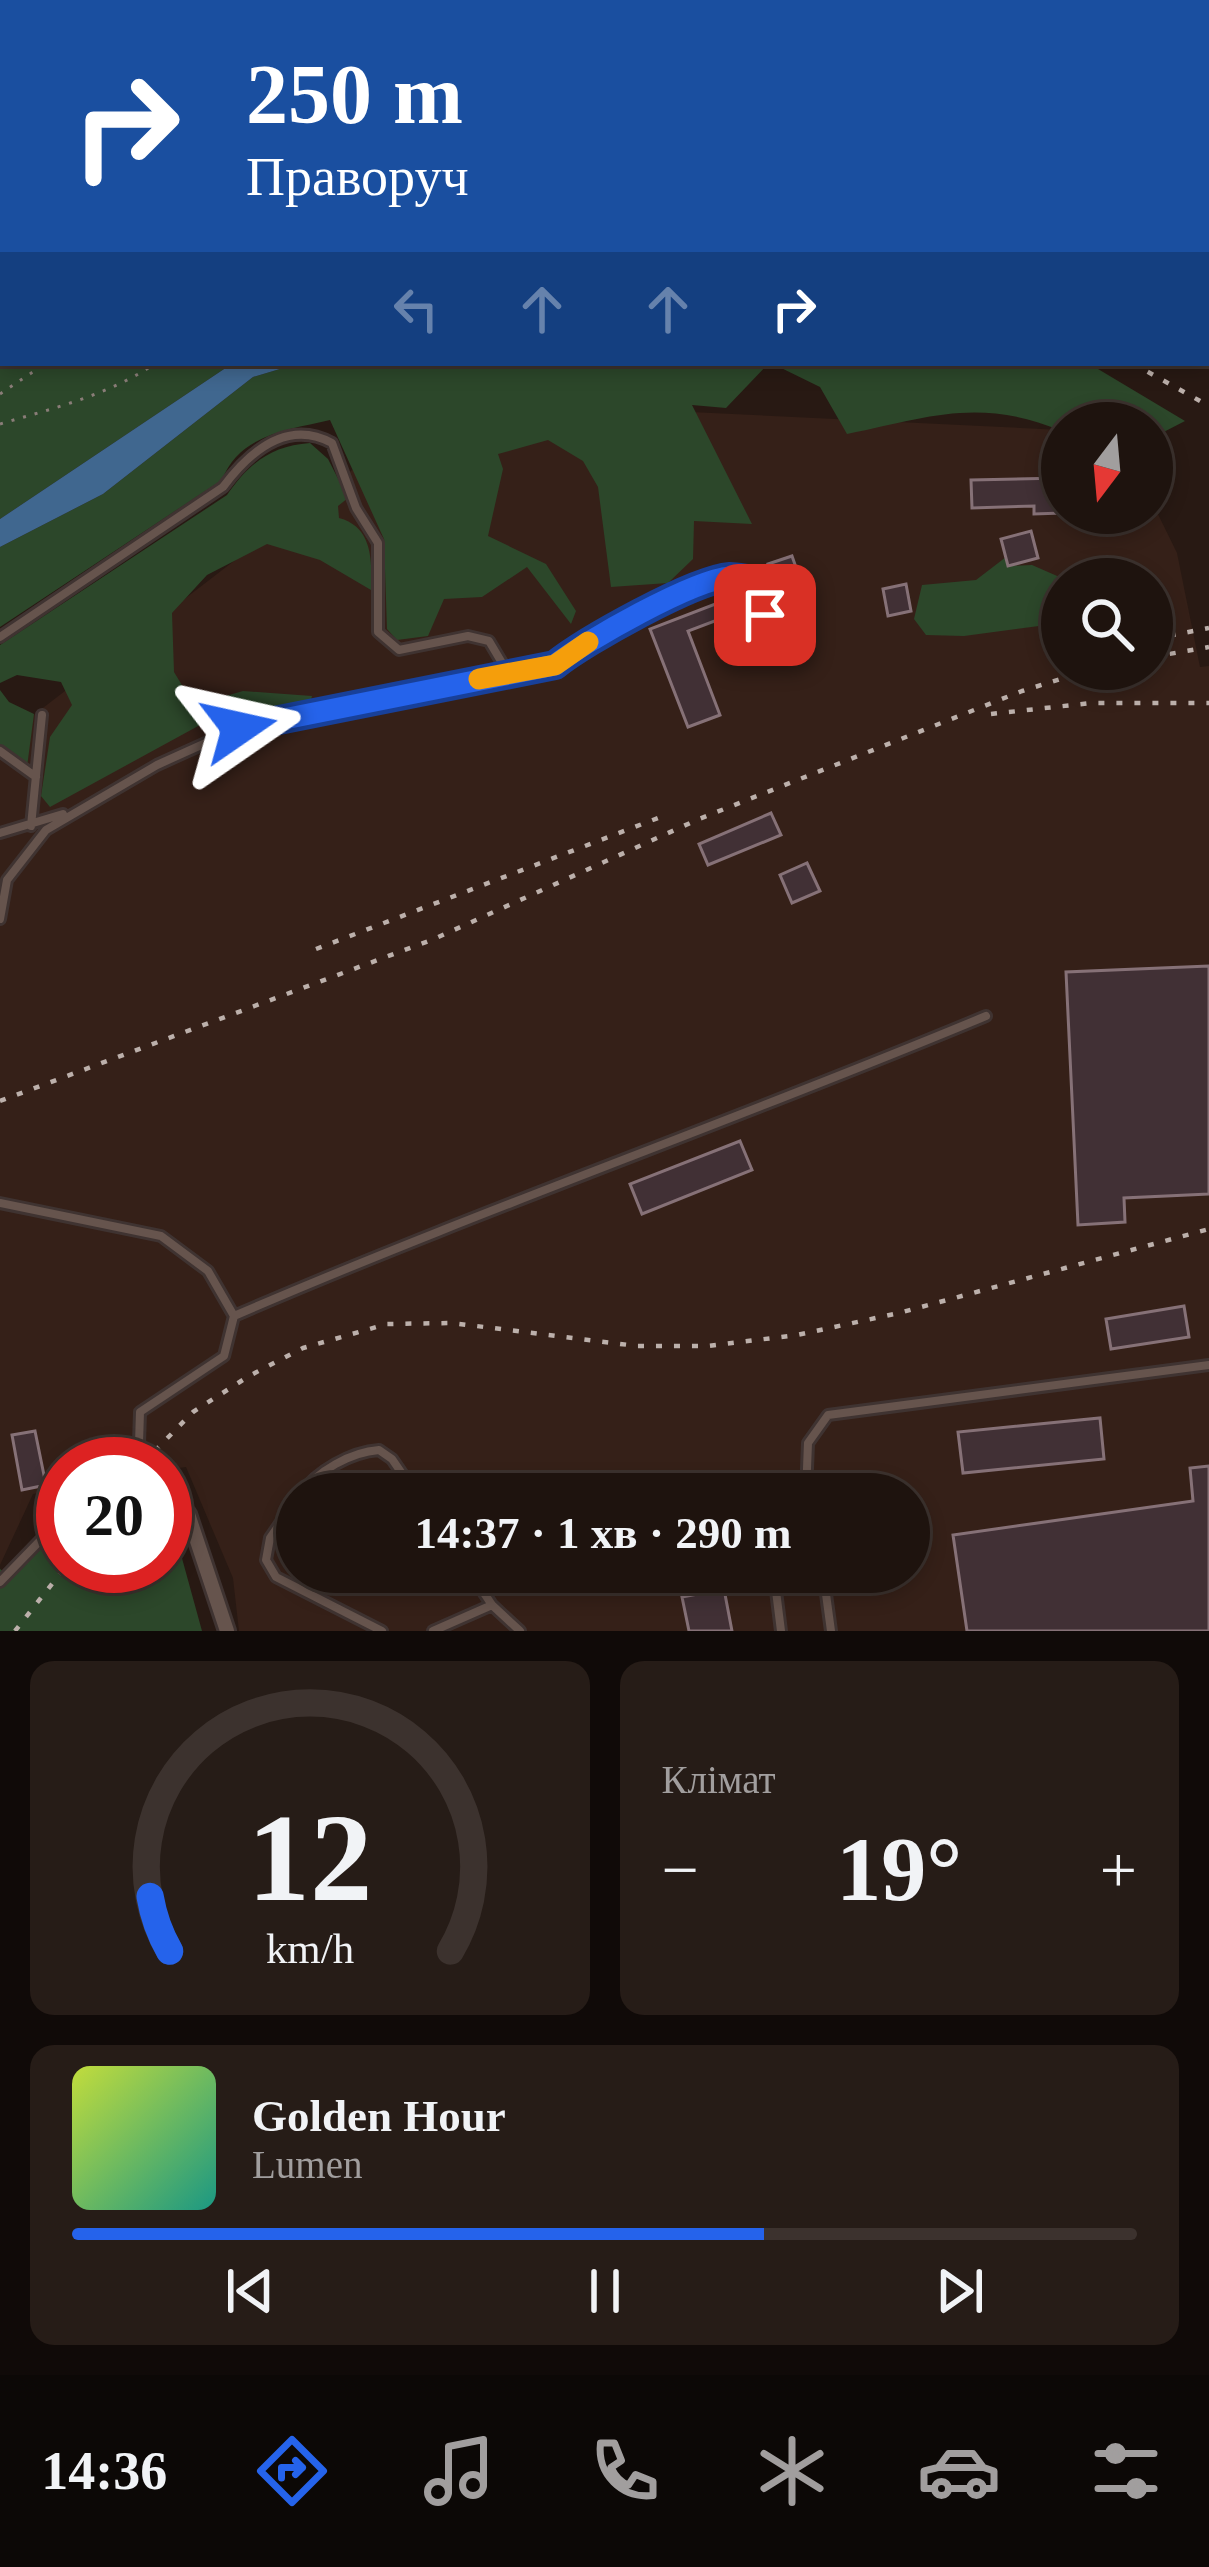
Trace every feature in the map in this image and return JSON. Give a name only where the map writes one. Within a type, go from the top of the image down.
[{"type":"street","points":[[192,1526],[227,1631]]},
{"type":"lane","points":[[0,637],[223,487],[238,466],[279,436],[311,432],[332,443],[356,508],[378,543],[378,632],[399,650],[468,636],[489,641],[508,673]]},
{"type":"lane","points":[[0,919],[8,880],[46,830],[239,728],[555,665],[574,650],[675,597],[728,577],[758,580],[773,596],[754,630]]},
{"type":"lane","points":[[31,826],[42,716]]},
{"type":"lane","points":[[0,751],[36,777]]},
{"type":"lane","points":[[0,832],[81,808]]},
{"type":"lane","points":[[234,1316],[387,1250],[706,1131],[986,1016]]},
{"type":"lane","points":[[0,1202],[161,1236],[208,1271],[234,1316],[224,1356],[140,1412],[140,1437]]},
{"type":"lane","points":[[807,1473],[808,1443],[828,1415],[1209,1365]]},
{"type":"lane","points":[[322,1473],[362,1451],[379,1450],[402,1473]]},
{"type":"lane","points":[[276,1530],[266,1561],[276,1577]]},
{"type":"lane","points":[[0,1582],[36,1545]]},
{"type":"lane","points":[[307,1593],[382,1631]]},
{"type":"lane","points":[[484,1593],[520,1631]]},
{"type":"lane","points":[[776,1593],[781,1631]]},
{"type":"lane","points":[[826,1593],[831,1631]]},
{"type":"lane","points":[[434,1631],[492,1605]]},
{"type":"path","points":[[0,394],[42,366]]},
{"type":"path","points":[[0,424],[74,403],[131,380],[152,366]]},
{"type":"shaded area","points":[[443,400],[1041,429],[1041,534],[1168,534],[1177,553],[1200,667],[1209,666],[1209,1631],[239,1631],[233,1578],[192,1481],[192,1437],[36,1437],[36,1494],[0,1565],[0,741]]},
{"type":"green space","points":[[0,366],[229,366],[0,519]]},
{"type":"green space","points":[[290,366],[766,366],[726,408],[692,405],[752,524],[694,521],[693,559],[668,583],[611,587],[598,487],[583,461],[548,440],[498,454],[503,469],[488,536],[546,564],[576,611],[571,624],[527,567],[482,597],[444,599],[428,636],[397,640],[387,629],[384,539],[330,420],[252,444],[222,480],[0,627],[0,547],[103,494],[253,377]]},
{"type":"green space","points":[[777,366],[1093,366],[1153,402],[1041,402],[1041,424],[1005,415],[954,413],[847,434],[820,387]]},
{"type":"green space","points":[[310,443],[328,459],[348,498],[338,506],[339,518],[358,529],[368,546],[371,590],[320,560],[267,544],[207,575],[172,613],[174,672],[194,705],[243,691],[312,696],[309,707],[274,707],[211,719],[50,807],[41,796],[50,737],[72,705],[61,682],[17,675],[0,683],[0,645],[227,495],[262,458]]},
{"type":"green space","points":[[1006,557],[1008,566],[1041,569],[1041,626],[964,636],[926,635],[914,619],[922,585],[976,580]]},
{"type":"green space","points":[[0,690],[9,702],[34,714],[27,767],[0,745]]},
{"type":"green space","points":[[36,1553],[36,1593],[192,1593],[202,1631],[0,1631],[0,1569],[12,1578]]},
{"type":"water","points":[[229,366],[290,366],[253,377],[103,494],[0,547],[0,519]]},
{"type":"building","points":[[1041,478],[1041,514],[1034,514],[1034,506],[972,508],[971,480]]},
{"type":"building","points":[[1031,531],[1038,558],[1008,566],[1001,539]]},
{"type":"building","points":[[792,556],[807,599],[783,607],[768,564]]},
{"type":"building","points":[[906,584],[911,611],[888,616],[883,589]]},
{"type":"building","points":[[744,593],[749,608],[688,631],[720,715],[688,727],[650,629]]},
{"type":"building","points":[[771,813],[781,835],[708,865],[699,844]]},
{"type":"building","points":[[807,863],[820,891],[792,903],[780,875]]},
{"type":"building","points":[[1209,966],[1209,1194],[1124,1198],[1125,1222],[1078,1225],[1066,972]]},
{"type":"building","points":[[740,1141],[752,1170],[642,1214],[630,1184]]},
{"type":"building","points":[[1184,1306],[1189,1337],[1111,1349],[1106,1319]]},
{"type":"building","points":[[1100,1418],[1104,1459],[963,1473],[958,1432]]},
{"type":"building","points":[[35,1431],[36,1487],[22,1490],[12,1435]]},
{"type":"building","points":[[1209,1466],[1209,1631],[967,1631],[953,1535],[1193,1501],[1190,1468]]},
{"type":"building","points":[[725,1593],[732,1631],[689,1631],[682,1597]]},
{"type":"railway","points":[[1137,366],[1209,406]]},
{"type":"railway","points":[[1173,635],[1209,628]]},
{"type":"railway","points":[[1173,653],[1209,647]]},
{"type":"railway","points":[[0,1101],[434,939],[699,819],[1041,685]]},
{"type":"railway","points":[[991,714],[1091,703],[1209,703]]},
{"type":"railway","points":[[316,949],[658,818]]},
{"type":"railway","points":[[168,1437],[193,1412],[303,1348],[387,1324],[452,1323],[637,1346],[708,1346],[797,1335],[899,1313],[1209,1229]]},
{"type":"railway","points":[[15,1631],[45,1593]]},
{"type":"slow traffic","points":[[479,679],[555,665],[588,642]]},
{"type":"route","points":[[239,728],[555,665],[574,650],[675,597],[728,577],[758,580],[773,596],[765,615]]}]
